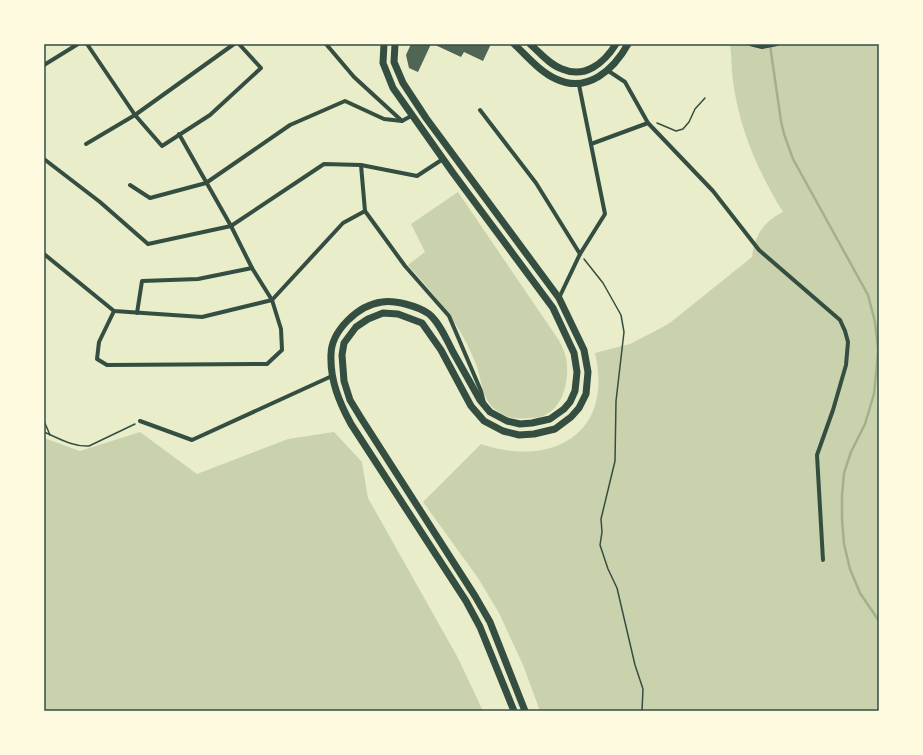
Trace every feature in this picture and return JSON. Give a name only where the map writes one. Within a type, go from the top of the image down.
[{"type":"highway","points":[[384,44],[383,63],[393,88],[411,116],[553,308],[574,353],[577,372],[575,391],[570,402],[564,409],[550,419],[520,424],[507,421],[490,412],[480,400],[442,330],[429,314],[415,307],[400,303],[382,302],[363,309],[348,319],[334,339],[331,354],[333,383],[340,404],[351,424],[466,601],[480,627],[514,711]]},
{"type":"highway","points":[[395,44],[394,62],[406,89],[559,298],[584,350],[588,372],[586,394],[579,408],[571,417],[555,429],[534,434],[520,435],[503,431],[484,421],[470,406],[433,337],[422,322],[398,314],[383,313],[368,319],[356,327],[344,343],[342,355],[344,381],[350,400],[490,622],[525,711]]},
{"type":"highway","points":[[514,44],[557,80],[580,84],[592,80],[618,61],[628,44]]},
{"type":"highway","points":[[530,44],[548,61],[561,69],[579,73],[598,64],[609,54],[616,44]]},
{"type":"street","points":[[44,65],[78,44]]},
{"type":"street","points":[[87,44],[135,115],[162,146],[210,114],[261,68],[239,44]]},
{"type":"street","points":[[86,144],[135,115],[234,44]]},
{"type":"street","points":[[326,44],[354,77],[402,121]]},
{"type":"street","points":[[750,44],[762,47],[776,45]]},
{"type":"street","points":[[607,70],[625,82],[648,123],[713,191],[759,250],[840,320],[845,331],[848,342],[846,364],[833,410],[817,455],[823,560]]},
{"type":"street","points":[[559,298],[580,254],[605,214],[580,84]]},
{"type":"street","points":[[130,185],[150,198],[206,183],[290,125],[344,101],[384,119],[402,121],[411,116]]},
{"type":"street","points":[[480,110],[536,183],[580,254]]},
{"type":"street","points":[[591,144],[648,123]]},
{"type":"street","points":[[114,311],[99,342],[97,359],[107,365],[267,364],[282,350],[282,329],[272,300],[252,268],[231,226],[179,134]]},
{"type":"street","points":[[44,159],[100,202],[148,244],[231,226],[324,164],[362,165],[417,176],[443,158]]},
{"type":"street","points":[[362,165],[365,211],[405,266],[449,316],[481,391],[486,407]]},
{"type":"street","points":[[44,254],[114,311],[202,317],[272,300],[343,223],[365,211]]},
{"type":"street","points":[[138,313],[142,281],[198,279],[252,268]]},
{"type":"street","points":[[140,421],[192,440],[332,376]]},
{"type":"path","points":[[648,123],[657,123],[665,125],[672,130],[679,130],[686,126],[695,109],[705,98]]},
{"type":"path","points":[[580,254],[603,283],[621,315],[624,332],[616,401],[614,461],[601,519],[602,532],[600,545],[608,569],[617,588],[633,658],[643,689],[642,711]]},
{"type":"path","points":[[44,421],[50,435]]},
{"type":"path","points":[[44,432],[74,445],[89,446],[140,421]]},
{"type":"green space","points":[[730,44],[879,44],[879,711],[540,711],[523,665],[499,613],[478,578],[423,502],[481,444],[507,450],[531,451],[553,447],[572,438],[586,424],[595,405],[598,381],[595,353],[630,344],[671,322],[752,257],[755,242],[761,230],[770,220],[783,212],[765,181],[745,133],[732,76]]},
{"type":"green space","points":[[458,192],[558,339],[563,349],[567,366],[564,392],[556,406],[543,416],[534,418],[511,418],[495,410],[490,405],[484,394],[477,367],[464,339],[448,313],[408,265],[425,252],[411,224]]},
{"type":"green space","points":[[140,432],[197,474],[288,439],[334,432],[362,462],[368,498],[458,658],[483,711],[44,711],[44,438],[80,451]]},
{"type":"building","points":[[411,44],[431,44],[418,72],[409,68],[406,55]]},
{"type":"building","points":[[433,44],[491,44],[483,61],[464,52],[461,57]]},
{"type":"waterway","points":[[770,45],[781,121],[793,159],[868,295],[875,322],[878,349],[874,394],[865,424],[851,452],[844,473],[842,519],[844,544],[850,569],[860,593],[879,621]]}]
